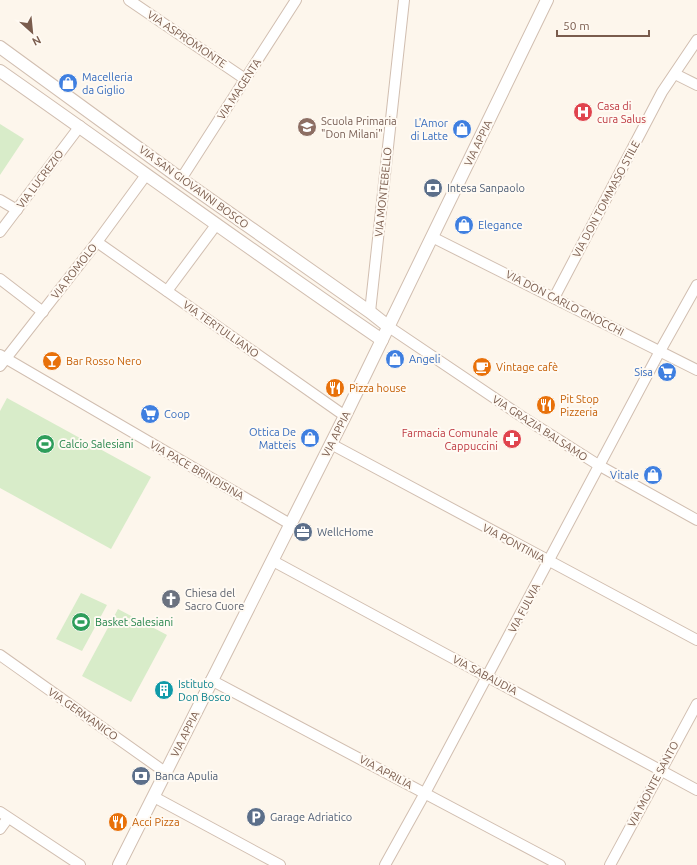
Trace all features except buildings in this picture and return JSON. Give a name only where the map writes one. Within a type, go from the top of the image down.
[{"type":"street","name":"VIA ASPROMONTE","points":[[129,0],[245,79]]},
{"type":"street","name":"VIA MAGENTA","points":[[182,178],[296,0]]},
{"type":"street","name":"VIA MONTEBELLO","points":[[370,312],[404,0]]},
{"type":"street","name":"VIA APPIA","points":[[118,865],[154,797],[211,680],[273,561],[290,524],[345,416],[547,0]]},
{"type":"street","name":"VIA DON TOMMASO STILE","points":[[554,298],[662,92],[697,40]]},
{"type":"street","name":"VIA SAN GIOVANNI BOSCO","points":[[0,47],[370,312],[388,327]]},
{"type":"street","name":"VIA SAN GIOVANNI BOSCO","points":[[0,71],[80,126],[216,225],[382,340]]},
{"type":"street","points":[[675,74],[697,85]]},
{"type":"street","name":"VIA LUCREZIO","points":[[0,232],[80,126]]},
{"type":"street","name":"VIA ROMOLO","points":[[2,360],[43,312],[146,175]]},
{"type":"street","points":[[0,200],[17,210]]},
{"type":"street","points":[[167,291],[216,225]]},
{"type":"street","name":"VIA DON CARLO GNOCCHI","points":[[432,237],[697,370]]},
{"type":"street","name":"VIA TERTULLIANO","points":[[97,242],[345,416]]},
{"type":"street","points":[[0,279],[43,312]]},
{"type":"street","name":"VIA FULVIA","points":[[385,865],[549,562],[660,351],[697,285]]},
{"type":"street","name":"VIA GRAZIA BALSAMO","points":[[388,327],[514,412],[600,466],[697,520]]},
{"type":"street","name":"VIA PACE BRINDISINA","points":[[2,360],[290,524]]},
{"type":"street","name":"VIA PONTINIA","points":[[331,444],[697,640]]},
{"type":"street","name":"VIA SABAUDIA","points":[[273,561],[697,790]]},
{"type":"street","name":"VIA GERMANICO","points":[[2,660],[165,772]]},
{"type":"street","name":"VIA APRILIA","points":[[211,680],[560,865]]},
{"type":"street","name":"VIA MONTE SANTO","points":[[610,865],[697,704]]},
{"type":"street","points":[[154,797],[280,865]]},
{"type":"street","points":[[0,829],[4,815],[80,865]]},
{"type":"green space","points":[[0,124],[24,139],[0,175]]},
{"type":"green space","name":"Calcio Salesiani","points":[[7,398],[151,477],[111,549],[0,488],[0,411]]},
{"type":"green space","name":"Basket Salesiani","points":[[81,593],[107,605],[82,651],[56,639]]},
{"type":"green space","points":[[118,609],[167,635],[131,702],[82,676]]},
{"type":"place","name":"Macelleria da Giglio","points":[[68,83]]},
{"type":"place","name":"Casa di cura Salus","points":[[583,112]]},
{"type":"place","name":"Scuola Primaria \"Don Milani\"","points":[[307,127]]},
{"type":"place","name":"L'Amor di Latte","points":[[462,129]]},
{"type":"place","name":"Intesa Sanpaolo","points":[[433,188]]},
{"type":"place","name":"Elegance","points":[[464,225]]},
{"type":"place","name":"Angeli","points":[[395,359]]},
{"type":"place","name":"Bar Rosso Nero","points":[[52,361]]},
{"type":"place","name":"Vintage cafè","points":[[482,367]]},
{"type":"place","name":"Sisa","points":[[667,372]]},
{"type":"place","name":"Pizza house","points":[[335,388]]},
{"type":"place","name":"Pit Stop Pizzeria","points":[[546,405]]},
{"type":"place","name":"Coop","points":[[150,414]]},
{"type":"place","name":"Ottica De Matteis","points":[[310,438]]},
{"type":"place","name":"Farmacia Comunale Cappuccini","points":[[512,439]]},
{"type":"place","name":"Calcio Salesiani","points":[[45,444]]},
{"type":"place","name":"Vitale","points":[[653,475]]},
{"type":"place","name":"WellcHome","points":[[303,532]]},
{"type":"place","name":"Chiesa del Sacro Cuore","points":[[171,599]]},
{"type":"place","name":"Basket Salesiani","points":[[81,622]]},
{"type":"place","name":"Istituto Don Bosco","points":[[164,690]]},
{"type":"place","name":"Banca Apulia","points":[[141,776]]},
{"type":"place","name":"Garage Adriatico","points":[[256,817]]},
{"type":"place","name":"Acci Pizza","points":[[118,822]]}]
